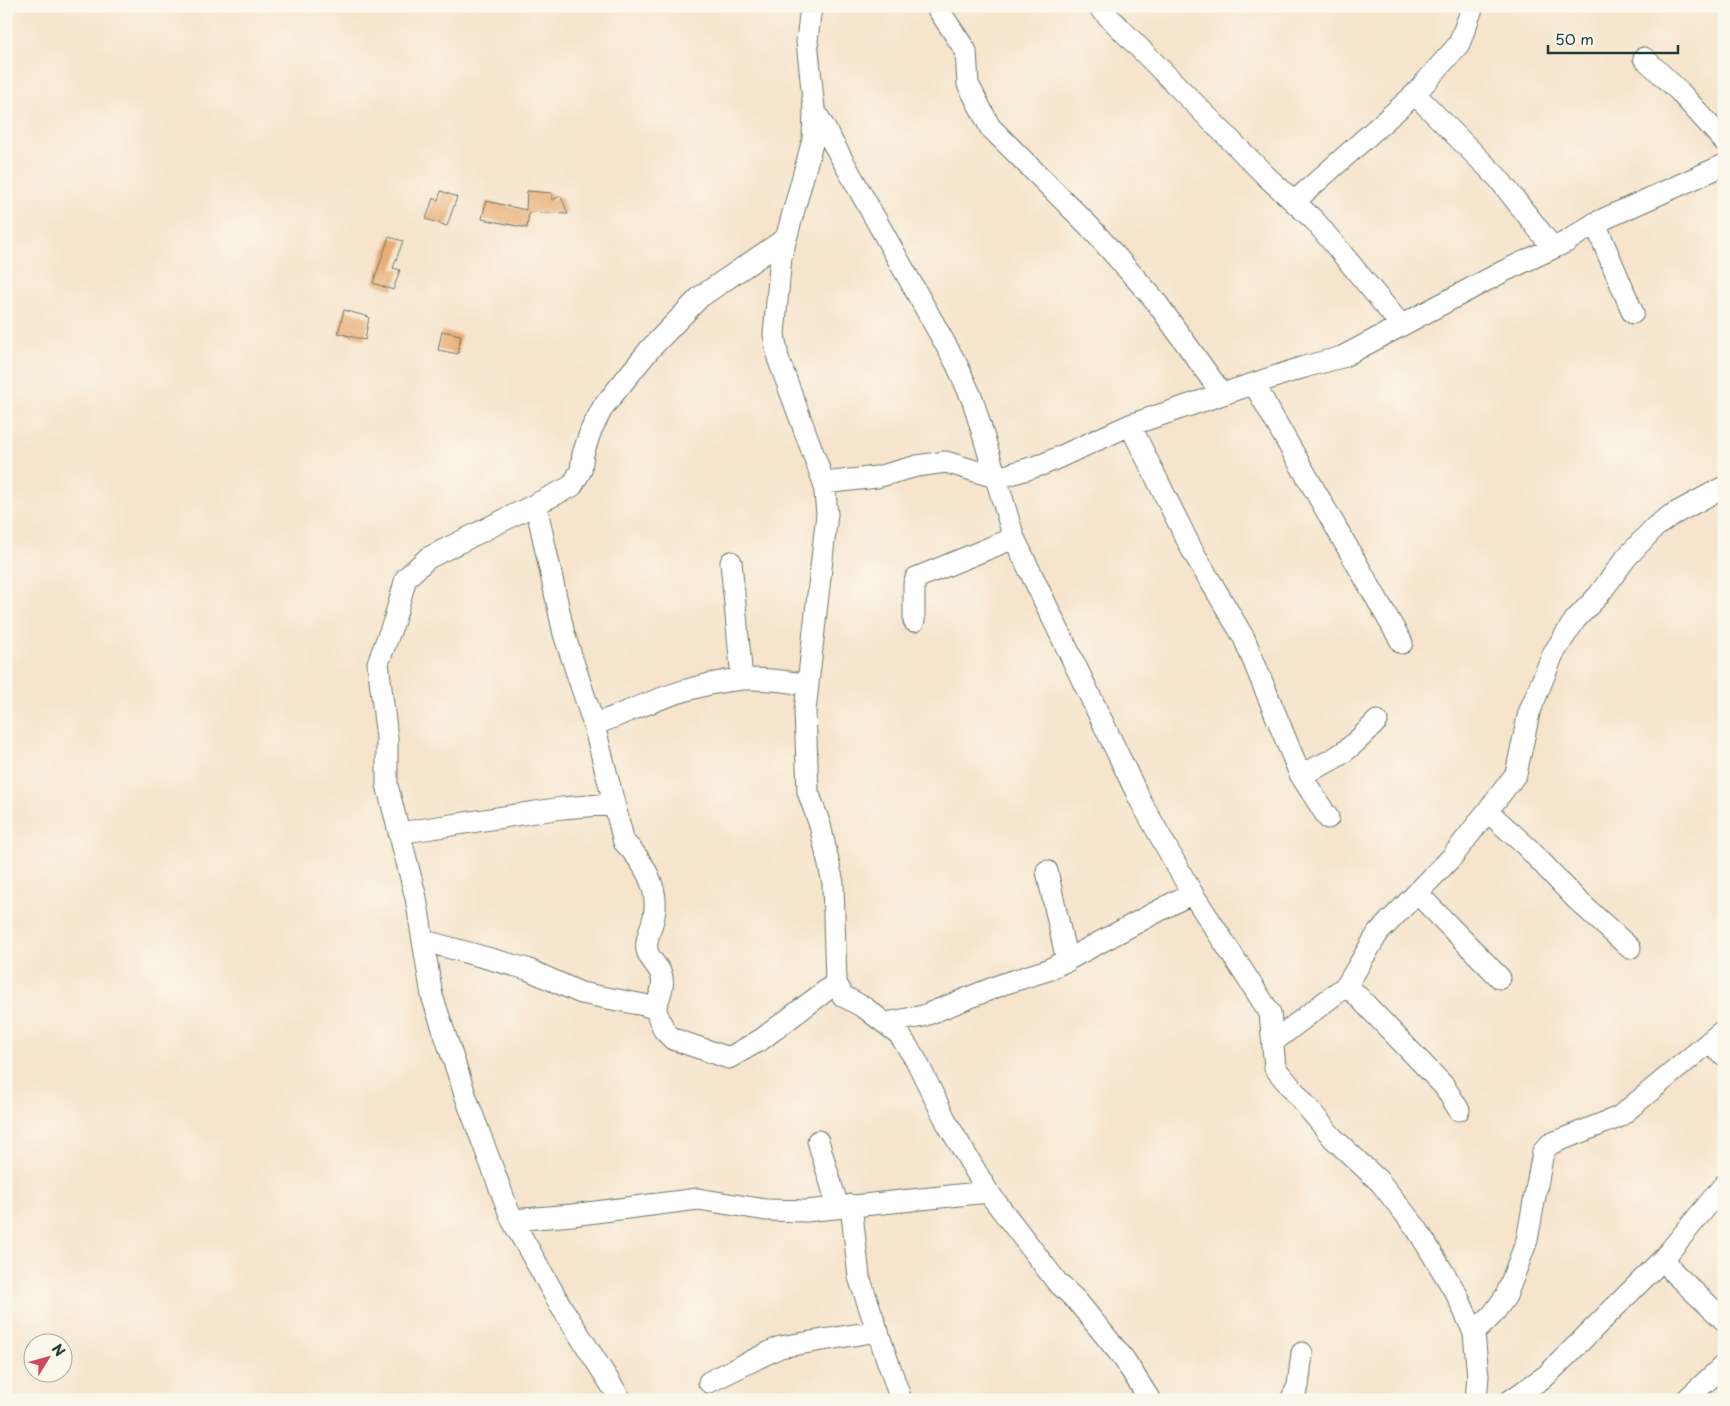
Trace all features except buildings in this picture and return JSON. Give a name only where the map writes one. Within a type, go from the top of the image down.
[{"type":"street","points":[[797,6],[810,16],[807,41],[814,109],[812,140],[781,257],[774,334],[778,358],[797,416],[816,458],[824,483],[826,514],[805,711],[808,792],[820,825],[833,884],[836,983],[844,996],[886,1023],[899,1034],[916,1060],[948,1124],[988,1192],[1057,1282],[1077,1301],[1124,1359],[1150,1400]]},
{"type":"street","points":[[936,6],[966,51],[968,84],[990,128],[1089,226],[1154,299],[1222,394]]},
{"type":"street","points":[[1098,6],[1267,178],[1315,220],[1401,325]]},
{"type":"street","points":[[1294,202],[1415,94],[1459,44],[1473,6]]},
{"type":"street","points":[[1644,58],[1685,97],[1724,141]]},
{"type":"street","points":[[1415,94],[1498,178],[1553,248]]},
{"type":"street","points":[[814,109],[957,365],[973,401],[998,478],[1014,538],[1141,802],[1192,893],[1270,1013],[1275,1068],[1333,1138],[1380,1182],[1417,1229],[1456,1295],[1474,1333],[1478,1376],[1476,1400]]},
{"type":"street","points":[[824,483],[877,478],[917,466],[946,462],[998,478],[1044,464],[1130,425],[1304,367],[1342,357],[1502,272],[1553,248],[1595,223],[1724,164]]},
{"type":"street","points":[[1595,223],[1633,313]]},
{"type":"street","points":[[621,1400],[562,1308],[512,1220],[468,1103],[432,996],[425,941],[388,785],[388,738],[378,663],[394,621],[406,578],[428,558],[572,486],[581,470],[583,454],[591,430],[603,407],[650,349],[700,297],[785,239]]},
{"type":"street","points":[[1254,384],[1402,643]]},
{"type":"street","points":[[1130,425],[1192,550],[1244,638],[1300,774],[1328,818]]},
{"type":"street","points":[[1273,1042],[1347,985],[1378,933],[1452,857],[1516,774],[1529,713],[1553,654],[1574,620],[1598,596],[1645,536],[1670,516],[1721,494]]},
{"type":"street","points":[[536,505],[564,634],[594,725],[624,842],[638,856],[651,878],[655,911],[647,951],[661,972],[663,979],[662,990],[655,1010]]},
{"type":"street","points":[[914,621],[914,584],[916,578],[1014,538]]},
{"type":"street","points":[[731,562],[742,679]]},
{"type":"street","points":[[594,725],[668,695],[742,679],[808,684]]},
{"type":"street","points":[[1300,774],[1329,764],[1353,746],[1376,721]]},
{"type":"street","points":[[399,834],[562,808],[614,804]]},
{"type":"street","points":[[1488,812],[1526,846],[1577,900],[1630,948]]},
{"type":"street","points":[[1047,871],[1067,961]]},
{"type":"street","points":[[886,1023],[923,1016],[1003,984],[1048,970],[1192,893]]},
{"type":"street","points":[[1417,893],[1500,978]]},
{"type":"street","points":[[425,941],[527,969],[582,993],[644,1005],[655,1010],[664,1030],[673,1039],[729,1058],[762,1040],[836,983]]},
{"type":"street","points":[[1347,985],[1444,1086],[1459,1110]]},
{"type":"street","points":[[1474,1333],[1493,1314],[1506,1296],[1524,1249],[1543,1152],[1550,1144],[1619,1117],[1718,1043]]},
{"type":"street","points":[[818,1140],[844,1206],[859,1277],[901,1400]]},
{"type":"street","points":[[1511,1400],[1546,1375],[1664,1258],[1724,1185]]},
{"type":"street","points":[[512,1220],[572,1215],[698,1199],[766,1210],[806,1211],[988,1192]]},
{"type":"street","points":[[1664,1258],[1674,1273],[1724,1320]]},
{"type":"street","points":[[709,1382],[780,1347],[878,1331]]},
{"type":"street","points":[[1290,1400],[1298,1386],[1302,1353]]},
{"type":"street","points":[[1686,1400],[1724,1365]]}]
